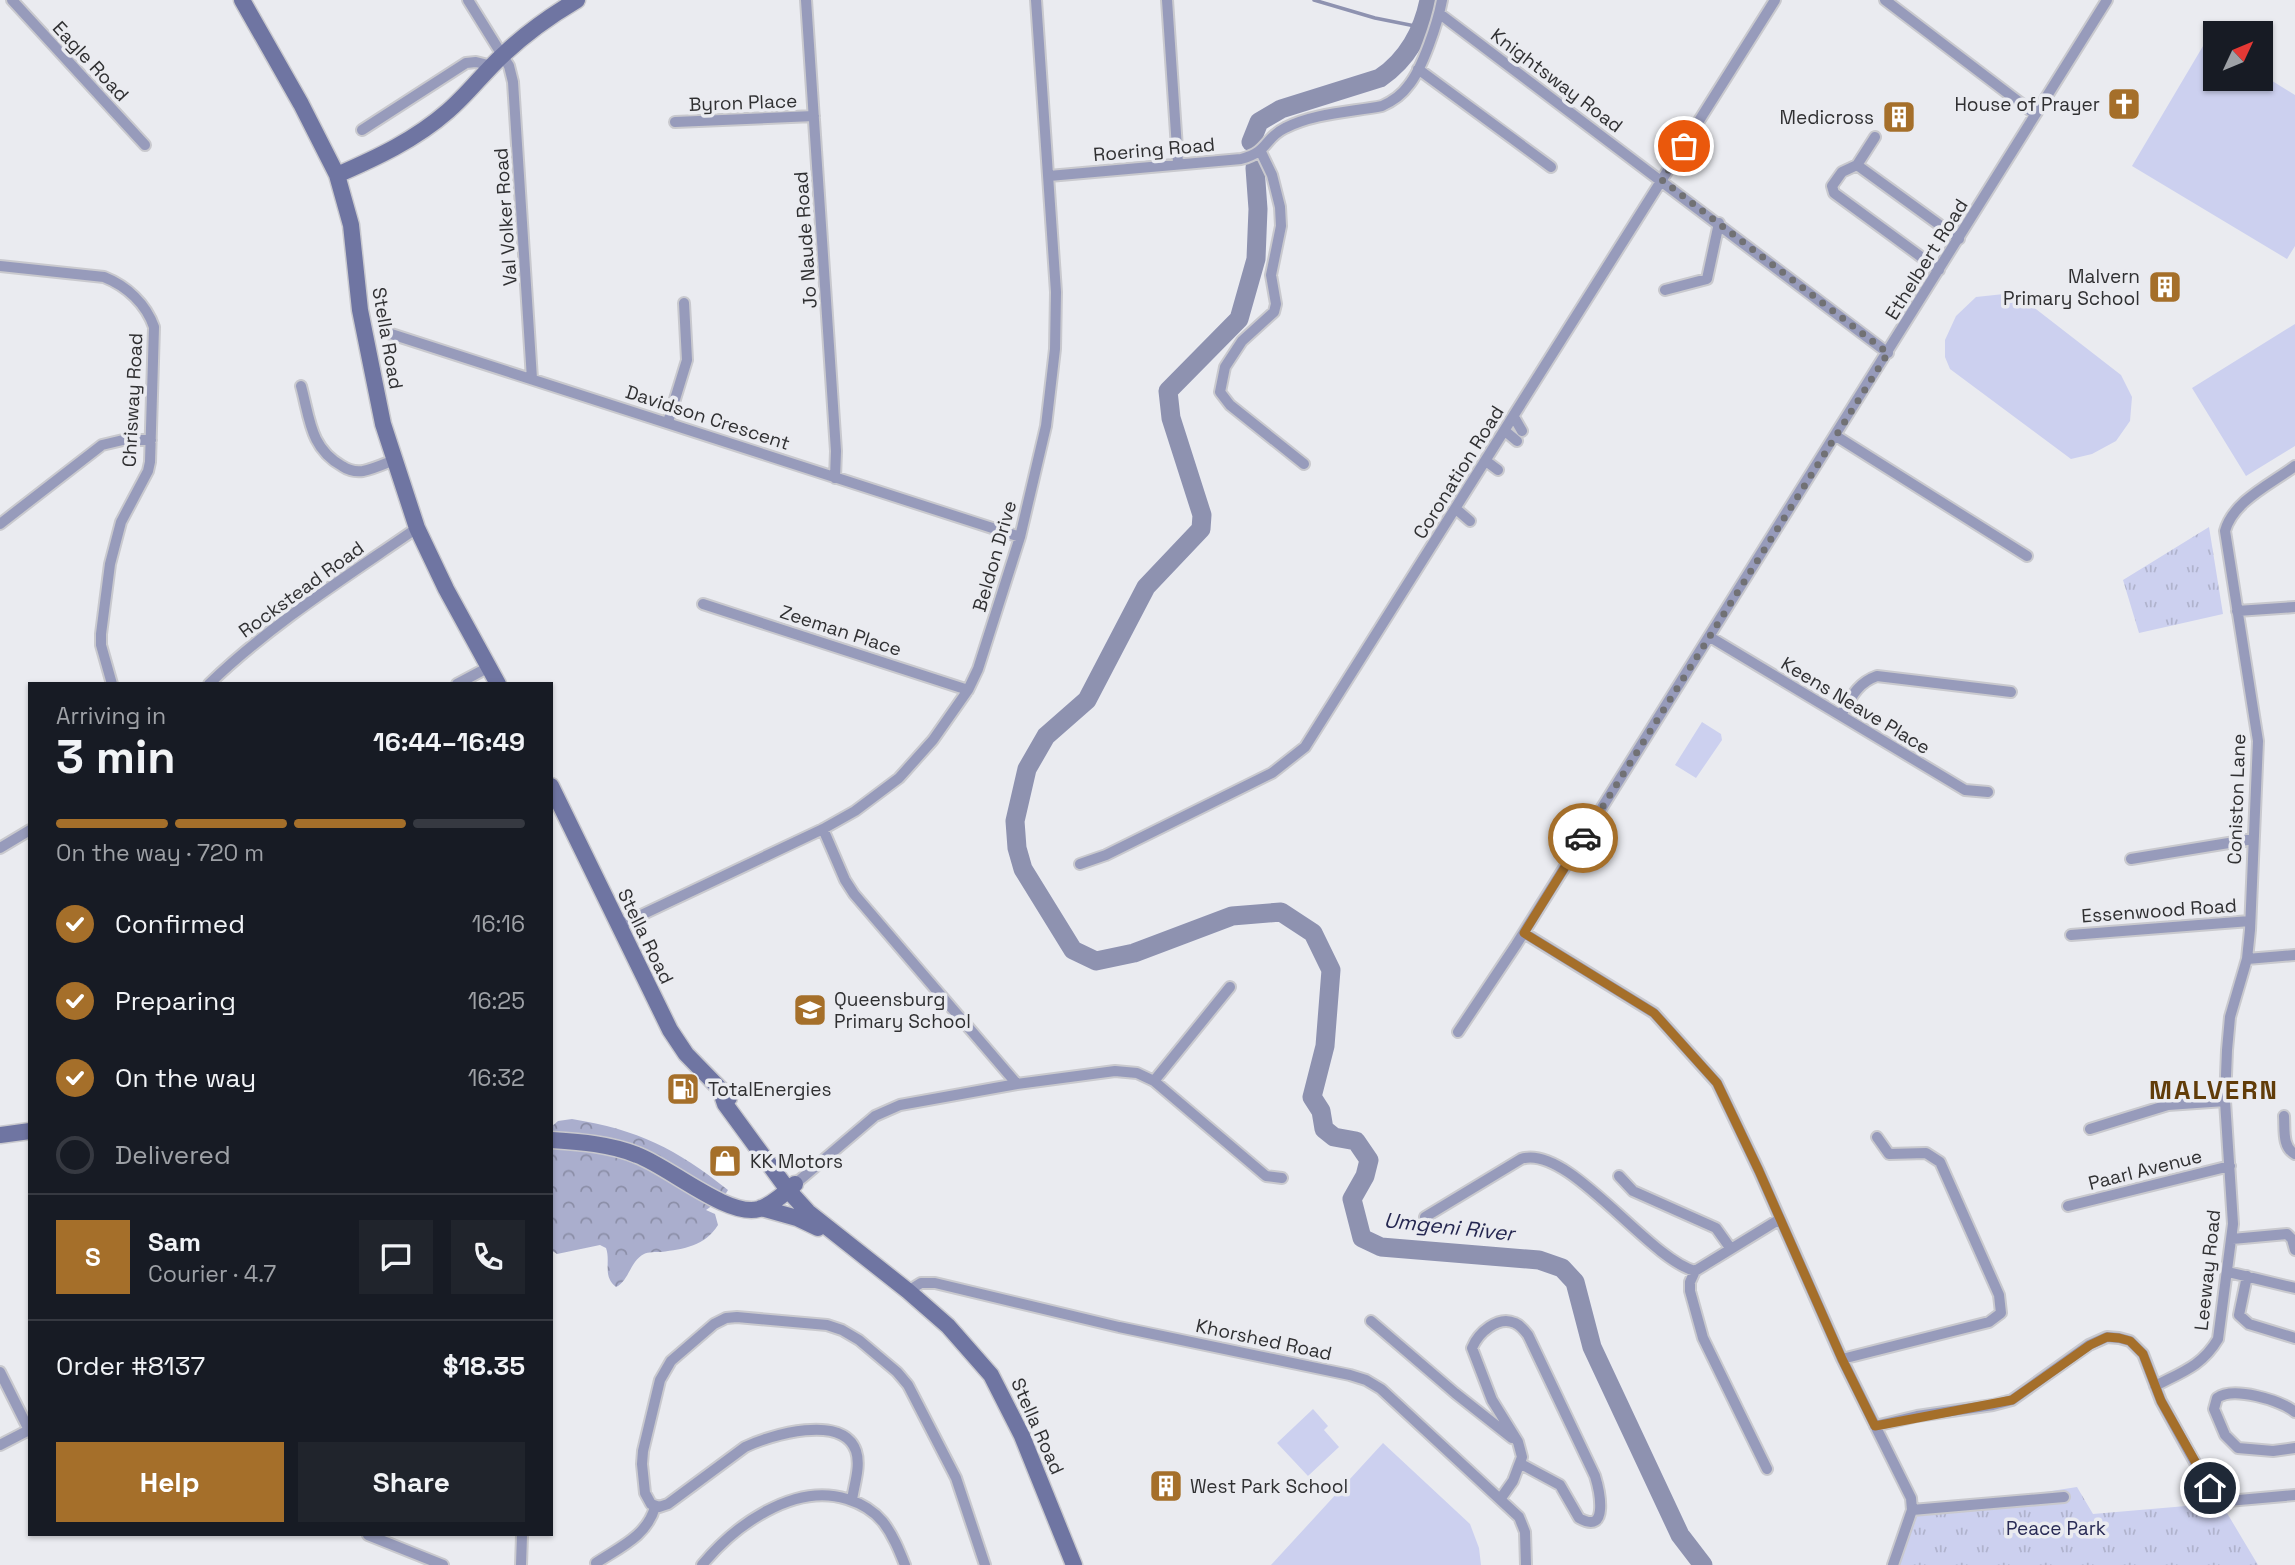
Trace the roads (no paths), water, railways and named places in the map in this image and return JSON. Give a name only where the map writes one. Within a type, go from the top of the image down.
[{"type":"main road","name":"Stella Road","points":[[242,0],[301,104],[337,175],[351,225],[360,310],[372,375],[394,460],[417,528],[446,589],[497,682]]},
{"type":"main road","points":[[337,175],[412,138],[447,112],[536,25],[577,0]]},
{"type":"main road","name":"Stella Road","points":[[553,790],[670,1030],[687,1054],[722,1092],[724,1104],[792,1187],[808,1212],[908,1291],[956,1334],[991,1375],[1022,1436],[1074,1565]]},
{"type":"main road","points":[[0,1135],[28,1131]]},
{"type":"main road","points":[[553,1140],[600,1145],[629,1152],[661,1167],[716,1200],[746,1210],[761,1208],[797,1218],[838,1236]]},
{"type":"main road","points":[[761,1208],[792,1187]]},
{"type":"street","name":"Eagle Road","points":[[12,0],[145,145]]},
{"type":"street","name":"Val Volker Road","points":[[468,0],[497,61],[509,66],[513,82],[532,379]]},
{"type":"street","name":"Jo Naude Road","points":[[806,0],[836,451],[835,478]]},
{"type":"street","name":"Beldon Drive","points":[[618,926],[823,829],[855,811],[899,778],[933,740],[968,690],[978,669],[1020,537],[1046,426],[1055,349],[1056,292],[1036,0]]},
{"type":"street","points":[[1167,0],[1178,163]]},
{"type":"street","points":[[1304,464],[1230,405],[1220,392],[1226,367],[1242,341],[1274,312],[1276,304],[1271,275],[1281,226],[1280,207],[1272,175],[1261,152],[1280,130],[1296,122],[1382,106],[1395,100],[1408,87],[1418,69],[1440,14],[1442,0]]},
{"type":"street","name":"Coronation Road","points":[[1080,864],[1118,850],[1272,773],[1305,747],[1775,0]]},
{"type":"street","points":[[1885,0],[2035,114]]},
{"type":"street","name":"Ethelbert Road","points":[[1458,1032],[1524,933],[2108,0]]},
{"type":"street","name":"Knightsway Road","points":[[1440,14],[1888,353]]},
{"type":"street","points":[[362,130],[466,63],[497,61]]},
{"type":"street","points":[[1418,69],[1551,167]]},
{"type":"street","name":"Byron Place","points":[[675,122],[814,116]]},
{"type":"street","points":[[1875,137],[1857,165],[1833,180],[1835,184],[1832,189],[1939,270]]},
{"type":"street","name":"Roering Road","points":[[1049,176],[1241,159],[1261,152]]},
{"type":"street","points":[[1857,165],[1958,239]]},
{"type":"street","points":[[1665,290],[1707,279],[1719,223]]},
{"type":"street","name":"Chrisway Road","points":[[0,266],[104,276],[125,288],[151,317],[155,337],[148,471],[121,522],[113,548],[102,619],[101,645],[111,682]]},
{"type":"street","points":[[668,422],[687,360],[684,303]]},
{"type":"street","name":"Davidson Crescent","points":[[385,332],[1020,537]]},
{"type":"street","points":[[302,386],[316,440],[321,451],[332,461],[347,469],[361,472],[394,460]]},
{"type":"street","points":[[1505,431],[1520,436],[1514,417]]},
{"type":"street","points":[[1836,436],[2027,556]]},
{"type":"street","points":[[0,524],[102,445],[123,440],[151,440]]},
{"type":"street","points":[[1486,461],[1498,470]]},
{"type":"street","name":"Coniston Lane","points":[[2247,959],[2258,741],[2225,531],[2228,518],[2238,507],[2295,466]]},
{"type":"street","points":[[1456,509],[1470,521]]},
{"type":"street","name":"Rockstead Road","points":[[211,682],[246,650],[298,611],[417,528]]},
{"type":"street","name":"Zeeman Place","points":[[704,604],[968,690]]},
{"type":"street","points":[[2237,611],[2295,607]]},
{"type":"street","name":"Keens Neave Place","points":[[1710,637],[1814,702],[1841,715],[1965,790],[1988,792]]},
{"type":"street","points":[[461,682],[489,667]]},
{"type":"street","points":[[1841,715],[1862,682],[1877,676],[2011,692]]},
{"type":"street","points":[[1342,691],[1353,699]]},
{"type":"street","points":[[823,829],[853,894],[1017,1084]]},
{"type":"street","points":[[0,848],[28,831]]},
{"type":"street","points":[[2131,859],[2253,839]]},
{"type":"street","name":"Essenwood Road","points":[[2071,935],[2250,921]]},
{"type":"street","points":[[1524,933],[1654,1013],[1717,1083],[1842,1359],[1911,1498],[1912,1510],[1894,1565]]},
{"type":"street","points":[[2247,959],[2295,955]]},
{"type":"street","name":"Leeway Road","points":[[2155,1386],[2197,1364],[2209,1355],[2218,1339],[2233,1224],[2225,1101],[2230,1017],[2247,959]]},
{"type":"street","points":[[1154,1081],[1230,987]]},
{"type":"street","points":[[792,1187],[856,1130],[887,1110],[921,1100],[1127,1070],[1154,1081],[1266,1176],[1283,1178]]},
{"type":"street","points":[[2090,1129],[2168,1105],[2225,1101]]},
{"type":"street","points":[[2284,1116],[2286,1145],[2288,1150],[2295,1154]]},
{"type":"street","points":[[1842,1359],[1989,1322],[2001,1313],[1999,1295],[1940,1162],[1926,1153],[1889,1154],[1877,1137]]},
{"type":"street","points":[[1424,1217],[1521,1159],[1533,1156],[1576,1178],[1657,1249],[1680,1265],[1695,1271]]},
{"type":"street","name":"Paarl Avenue","points":[[2068,1206],[2230,1166]]},
{"type":"street","points":[[1619,1176],[1633,1191],[1716,1228],[1731,1249]]},
{"type":"street","points":[[1768,1469],[1703,1338],[1690,1283],[1695,1271],[1780,1219]]},
{"type":"street","points":[[2232,1239],[2287,1234],[2292,1238],[2295,1250]]},
{"type":"street","points":[[2228,1272],[2295,1288]]},
{"type":"street","points":[[2247,1276],[2239,1315],[2249,1324],[2295,1338]]},
{"type":"street","name":"Khorshed Road","points":[[908,1291],[921,1283],[935,1283],[1119,1327],[1366,1380],[1381,1389],[1519,1517],[1525,1532],[1526,1565]]},
{"type":"street","points":[[852,1500],[858,1465],[853,1444],[836,1432],[821,1429],[794,1431],[765,1438],[745,1447],[668,1504],[656,1507],[648,1502],[642,1464],[660,1380],[671,1361],[714,1324],[726,1318],[827,1325],[859,1340],[897,1372],[908,1385],[956,1478],[985,1565]]},
{"type":"street","points":[[1370,1321],[1455,1394],[1518,1442]]},
{"type":"street","points":[[1501,1498],[1521,1464],[1522,1457],[1518,1442],[1492,1400],[1472,1348],[1482,1331],[1506,1321],[1514,1322],[1528,1335],[1595,1476],[1601,1494],[1602,1508],[1599,1514],[1591,1521],[1578,1518],[1559,1485],[1521,1464]]},
{"type":"street","points":[[1875,1426],[2012,1400],[2090,1345],[2107,1337],[2119,1338],[2130,1341],[2143,1354],[2161,1401],[2208,1486],[2228,1502],[2295,1495]]},
{"type":"street","points":[[0,1373],[28,1429]]},
{"type":"street","points":[[2295,1412],[2280,1403],[2231,1392],[2217,1398],[2214,1409],[2225,1435],[2238,1448],[2273,1451],[2295,1448]]},
{"type":"street","points":[[0,1445],[28,1431]]},
{"type":"street","points":[[702,1565],[729,1539],[777,1505],[827,1494],[852,1500],[882,1521],[905,1565]]},
{"type":"street","points":[[1912,1510],[2064,1497]]},
{"type":"street","points":[[596,1563],[643,1531],[656,1507]]},
{"type":"street","points":[[374,1536],[443,1565]]},
{"type":"street","points":[[521,1565],[522,1536]]},
{"type":"waterway","points":[[1314,0],[1375,18],[1420,27]]},
{"type":"waterway","name":"Umgeni River","points":[[1251,142],[1259,122],[1281,109],[1380,78],[1390,71],[1406,54],[1418,34],[1429,0]]},
{"type":"waterway","name":"Umgeni River","points":[[1255,168],[1258,209],[1256,259],[1239,319],[1168,391],[1171,418],[1202,515],[1201,529],[1146,587],[1087,700],[1046,736],[1027,769],[1015,821],[1017,848],[1023,869],[1073,950],[1096,961],[1134,953],[1232,916],[1281,912],[1313,933],[1331,970],[1325,1046],[1312,1097],[1321,1111],[1324,1129],[1334,1137],[1356,1141],[1369,1160],[1365,1176],[1352,1199],[1362,1238],[1381,1247],[1539,1260],[1562,1268],[1575,1282],[1592,1347],[1680,1535],[1703,1565]]},
{"type":"place","name":"House of Prayer","points":[[2124,104]]},
{"type":"place","name":"Medicross","points":[[1899,117]]},
{"type":"place","name":"Malvern Primary School","points":[[2165,287]]},
{"type":"place","name":"Queensburg Primary School","points":[[810,1010]]},
{"type":"place","name":"TotalEnergies","points":[[683,1089]]},
{"type":"place","name":"KK Motors","points":[[725,1161]]},
{"type":"place","name":"West Park School","points":[[1166,1486]]},
{"type":"district","name":"MALVERN","points":[[2214,1090]]},
{"type":"park label","name":"Peace Park","points":[[2056,1528]]}]
